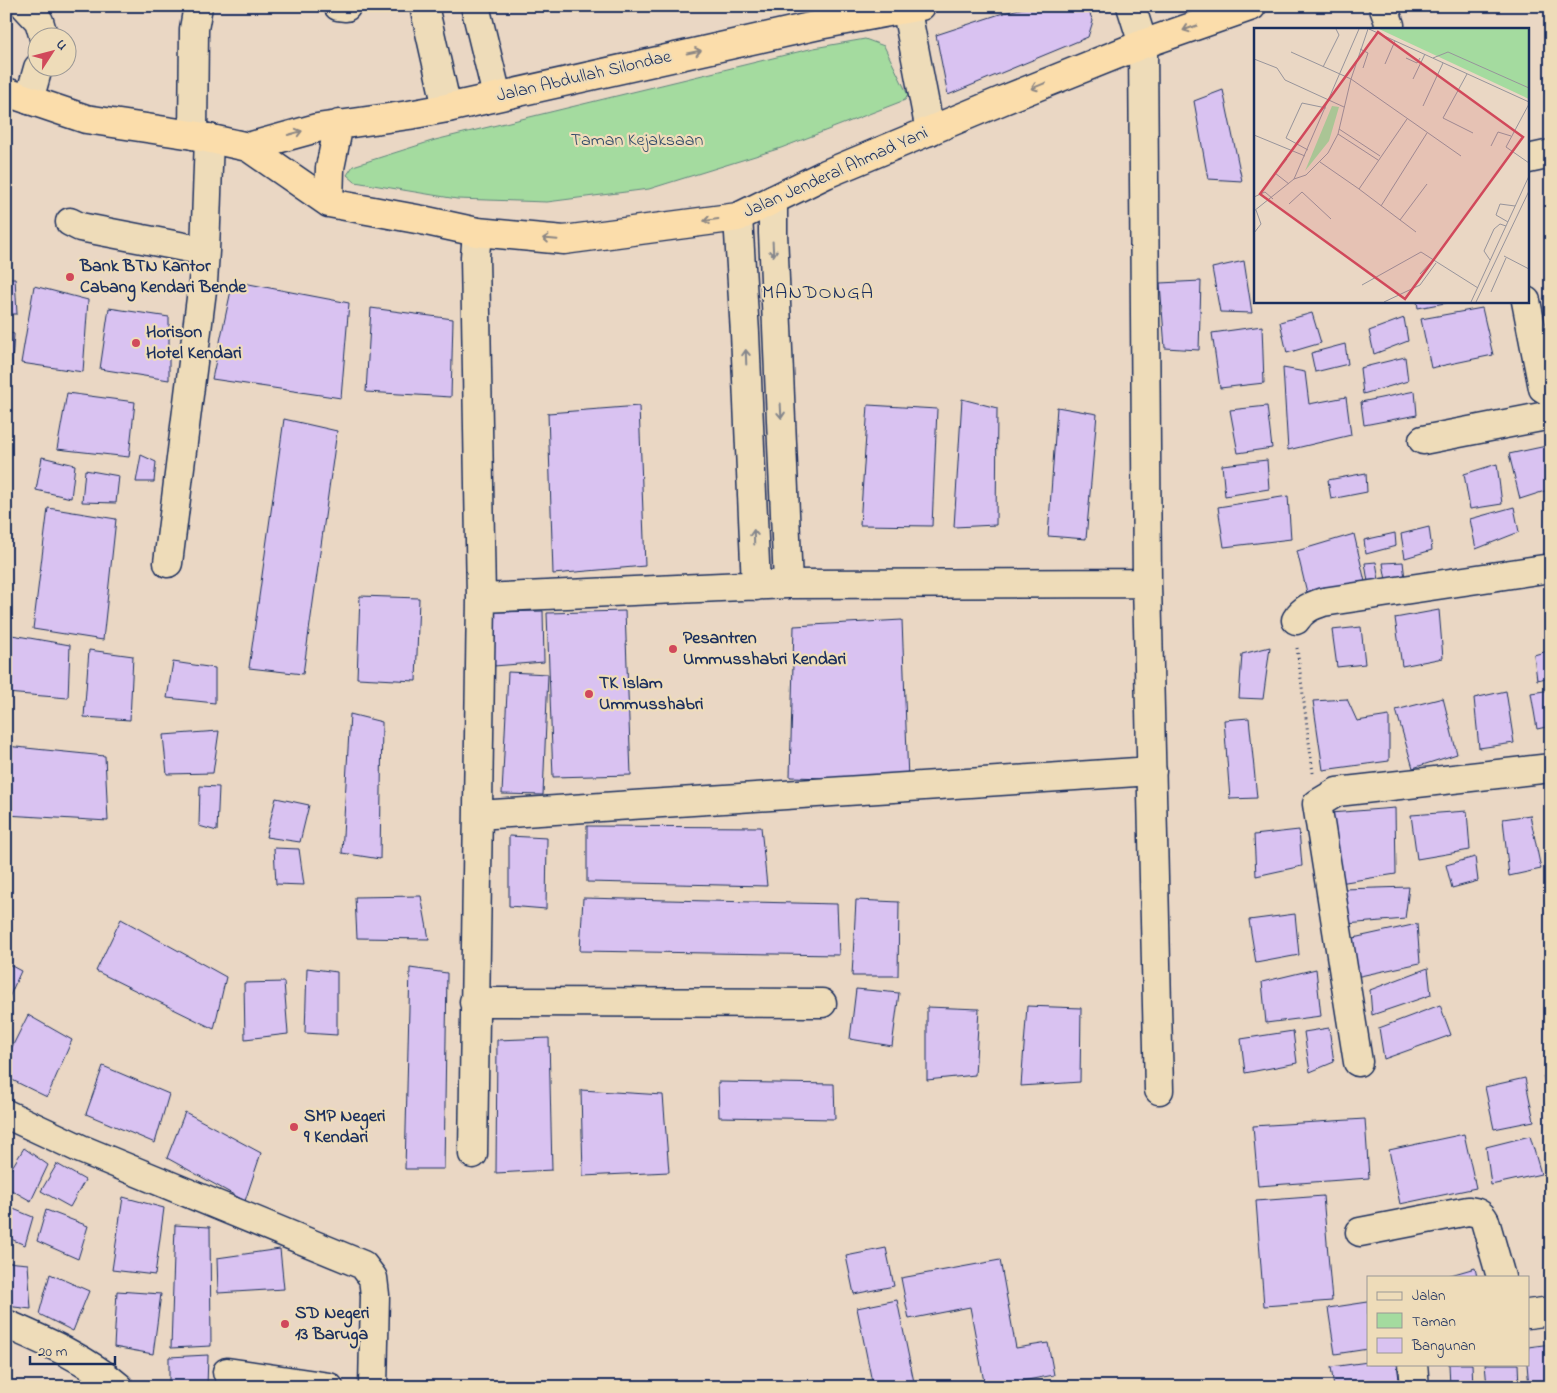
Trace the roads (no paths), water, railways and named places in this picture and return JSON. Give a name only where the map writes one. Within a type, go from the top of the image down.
[{"type":"highway","name":"Jalan Jenderal Ahmad Yani","points":[[18,96],[86,119],[201,137],[248,147],[329,203],[477,232],[564,240],[738,217],[826,174],[930,131],[1143,44],[1252,6]]},
{"type":"highway","name":"Jalan Abdullah Silondae","points":[[248,147],[317,128],[447,108],[836,14],[911,7]]},
{"type":"highway","points":[[329,203],[330,168],[340,124]]},
{"type":"street","points":[[26,6],[39,21],[41,28]]},
{"type":"street","points":[[168,563],[203,282],[205,251],[201,137],[194,29],[198,6]]},
{"type":"street","points":[[424,6],[447,108]]},
{"type":"street","points":[[475,6],[497,96]]},
{"type":"street","points":[[1131,6],[1143,44],[1147,582],[1159,1090]]},
{"type":"street","points":[[1383,6],[1390,25],[1388,28]]},
{"type":"street","points":[[911,7],[930,131]]},
{"type":"street","points":[[18,96],[31,78]]},
{"type":"street","points":[[1530,159],[1551,154]]},
{"type":"street","points":[[773,200],[773,243],[788,584]]},
{"type":"street","points":[[738,217],[756,586]]},
{"type":"street","points":[[70,222],[80,228],[205,251]]},
{"type":"street","points":[[473,1154],[481,598],[475,257],[477,232]]},
{"type":"street","points":[[1526,302],[1544,388],[1551,393]]},
{"type":"street","points":[[1423,440],[1551,415]]},
{"type":"street","points":[[1296,620],[1301,612],[1323,602],[1551,568]]},
{"type":"street","points":[[481,598],[788,584],[1147,582]]},
{"type":"street","points":[[1358,1062],[1317,804],[1337,792],[1551,768]]},
{"type":"street","points":[[478,815],[1152,771]]},
{"type":"street","points":[[474,1002],[822,1003]]},
{"type":"street","points":[[6,1114],[81,1149],[363,1265],[373,1278],[375,1295],[373,1387]]},
{"type":"street","points":[[1360,1232],[1468,1211],[1476,1212],[1482,1215],[1485,1221],[1501,1276]]},
{"type":"street","points":[[1530,1314],[1551,1311]]},
{"type":"street","points":[[6,1324],[66,1353],[107,1376],[119,1387]]},
{"type":"street","points":[[1413,1366],[1415,1387]]},
{"type":"street","points":[[227,1372],[328,1387]]},
{"type":"place","name":"Bank BTN Kantor Cabang Kendari Bende","points":[[70,277]]},
{"type":"place","name":"Horison Hotel Kendari","points":[[136,343]]},
{"type":"place","name":"Pesantren Ummusshabri Kendari","points":[[673,649]]},
{"type":"place","name":"TK Islam Ummusshabri","points":[[589,694]]},
{"type":"place","name":"SMP Negeri 9 Kendari","points":[[294,1127]]},
{"type":"place","name":"SD Negeri 13 Baruga","points":[[285,1324]]},
{"type":"district","name":"MANDONGA","points":[[818,293]]},
{"type":"park label","name":"Taman Kejaksaan","points":[[637,141]]}]
